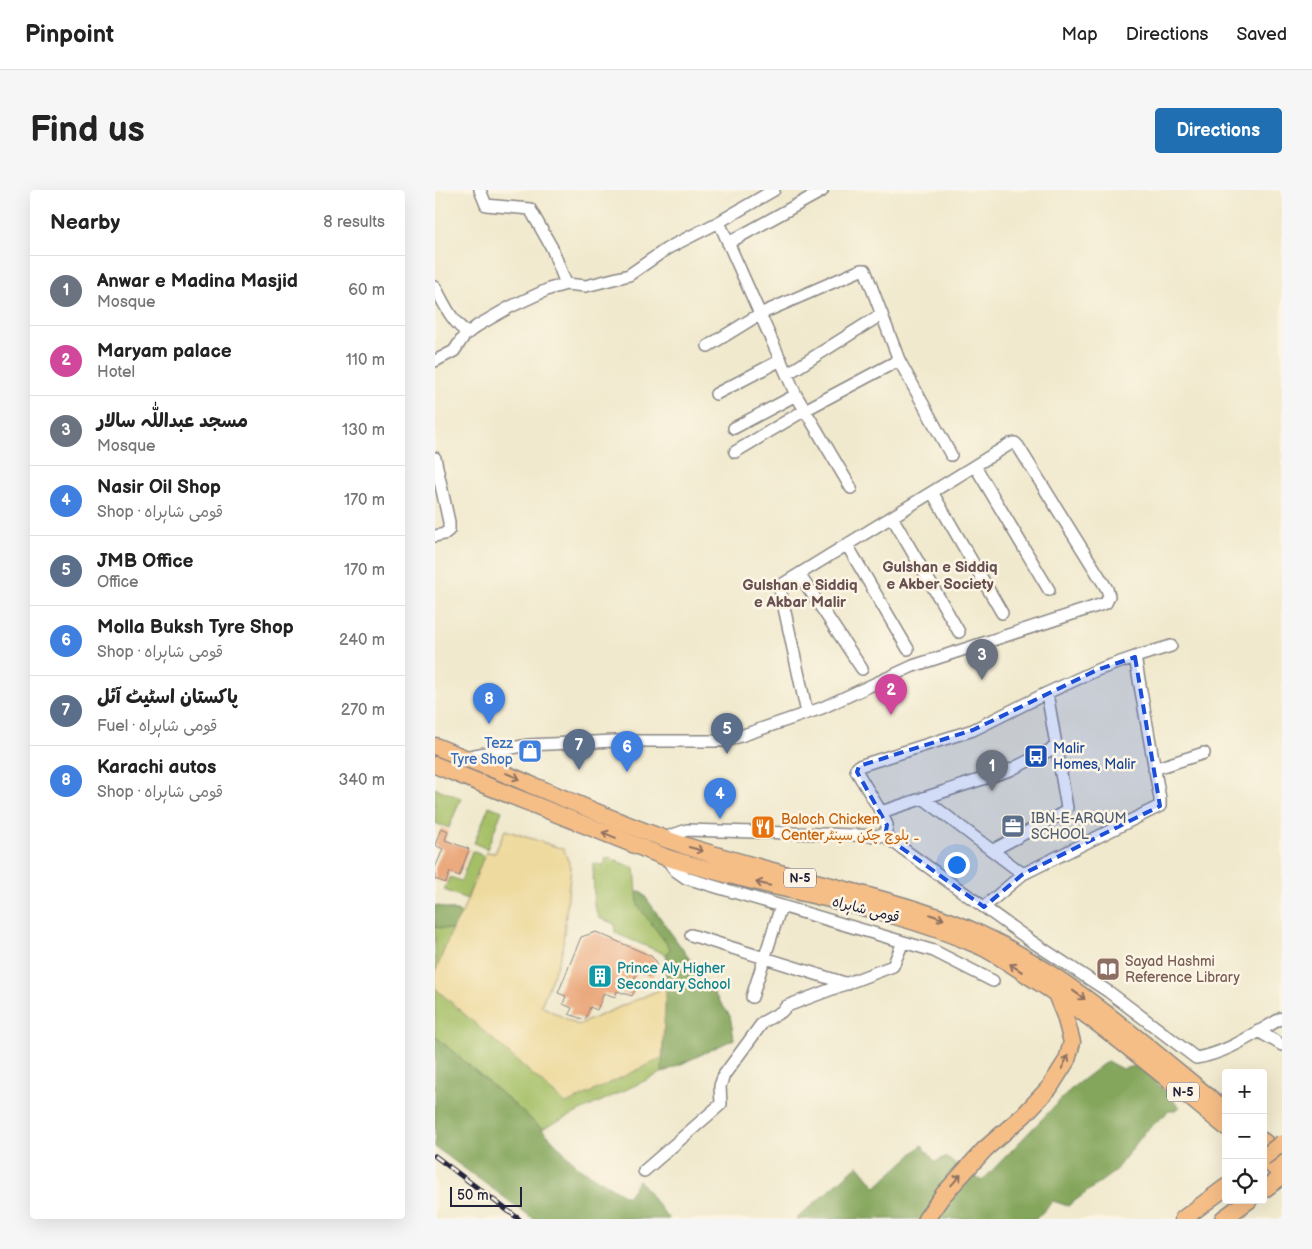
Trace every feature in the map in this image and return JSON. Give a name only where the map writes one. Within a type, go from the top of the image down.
[{"type":"highway","name":"قومی شاہراہ","points":[[435,746],[493,768],[595,812],[664,838],[768,870],[913,909],[982,935],[1015,952],[1060,981],[1143,1051],[1222,1123]]},
{"type":"highway","name":"قومی شاہراہ","points":[[435,764],[665,857],[708,870],[898,916],[983,948],[1143,1051],[1222,1108]]},
{"type":"highway","points":[[927,1219],[943,1195],[985,1149],[1024,1115],[1050,1087],[1067,1060],[1072,1042],[1065,1016],[1056,994]]},
{"type":"highway","points":[[1267,1155],[1282,1143]]},
{"type":"highway","points":[[1267,1145],[1282,1158]]},
{"type":"highway","points":[[1264,1159],[1282,1175],[1267,1187]]},
{"type":"highway","points":[[1183,1219],[1222,1189]]},
{"type":"highway","points":[[1223,1219],[1244,1204]]},
{"type":"street","points":[[480,190],[486,204],[530,209],[551,248],[566,284]]},
{"type":"street","points":[[435,361],[454,351],[468,333],[477,326],[510,307],[549,289],[566,284],[586,286],[629,275],[669,248],[774,190]]},
{"type":"street","points":[[728,243],[822,192]]},
{"type":"street","points":[[719,222],[796,395],[851,488]]},
{"type":"street","points":[[708,346],[760,314],[864,270],[867,272],[899,360],[951,455]]},
{"type":"street","points":[[435,287],[449,313],[460,328],[468,333]]},
{"type":"street","points":[[787,374],[882,314]]},
{"type":"street","points":[[715,394],[781,360]]},
{"type":"street","points":[[735,452],[805,410],[899,360]]},
{"type":"street","points":[[734,428],[796,395]]},
{"type":"street","points":[[462,757],[528,745],[615,741],[726,741],[807,713],[821,708],[913,666],[1106,603],[1109,596],[1107,588],[1015,443],[1010,444],[783,584],[780,589],[807,713]]},
{"type":"street","points":[[435,458],[449,522],[449,530],[435,536]]},
{"type":"street","points":[[975,466],[1049,590]]},
{"type":"street","points":[[932,492],[1002,613]]},
{"type":"street","points":[[892,517],[959,632]]},
{"type":"street","points":[[847,544],[908,649]]},
{"type":"street","points":[[799,574],[862,670]]},
{"type":"street","points":[[885,836],[887,825],[857,772],[856,769],[859,766],[973,730],[1097,670],[1171,646]]},
{"type":"street","points":[[984,907],[1023,874],[1160,806],[1135,657]]},
{"type":"street","points":[[993,850],[1063,813],[1067,808],[1047,693]]},
{"type":"street","points":[[881,812],[1010,770],[1056,747]]},
{"type":"street","points":[[1154,769],[1204,753]]},
{"type":"street","points":[[923,798],[1023,874]]},
{"type":"street","points":[[664,838],[687,830],[885,836],[1031,940],[1109,992],[1196,1058],[1212,1056],[1230,1048],[1282,1018]]},
{"type":"street","points":[[665,857],[676,871],[686,878],[934,951],[993,980]]},
{"type":"street","points":[[752,997],[781,906]]},
{"type":"street","points":[[691,935],[848,984]]},
{"type":"street","points":[[644,1171],[721,1104],[720,1086],[724,1075],[763,1022],[781,1012],[787,1006],[893,966],[903,942]]},
{"type":"street","points":[[1258,1031],[1282,1045]]},
{"type":"highlighted area","points":[[1135,657],[1160,806],[1023,874],[984,907],[885,836],[887,825],[857,772],[859,766],[973,730],[1097,670]]},
{"type":"green space","points":[[435,788],[461,798],[449,828],[435,823]]},
{"type":"green space","points":[[489,806],[502,811],[487,849],[474,843]]},
{"type":"green space","points":[[472,851],[484,856],[467,899],[444,890],[450,877],[461,881]]},
{"type":"green space","points":[[606,857],[635,868],[637,892],[641,891],[730,1016],[734,1039],[542,1129],[435,1036],[435,988],[566,1104],[662,1058],[667,955],[615,933],[615,924],[599,918],[594,905],[593,864],[604,865]]},
{"type":"green space","points":[[641,891],[730,1016],[734,1039],[662,1073],[667,954],[670,948],[638,906],[637,892]]},
{"type":"green space","points":[[435,905],[462,913],[452,930],[435,973]]},
{"type":"green space","points":[[435,905],[462,913],[452,930],[435,927]]},
{"type":"green space","points":[[435,1036],[542,1129],[578,1167],[627,1197],[639,1180],[669,1219],[534,1219],[435,1147]]},
{"type":"green space","points":[[1107,1061],[1122,1069],[1140,1065],[1180,1107],[1175,1111],[1169,1111],[1145,1132],[1114,1172],[1068,1206],[1053,1201],[1036,1219],[796,1219],[858,1165],[876,1187],[922,1145],[935,1162],[945,1157],[982,1181],[1073,1087]]},
{"type":"sand","points":[[505,830],[563,849],[571,867],[562,952],[541,1006],[578,1025],[666,987],[662,1058],[566,1104],[435,988],[435,973],[452,930],[462,913],[484,856],[487,852],[495,853]]},
{"type":"building","points":[[441,828],[448,831],[445,840],[469,849],[459,876],[450,872],[446,883],[435,879],[435,868],[443,849],[435,845]]},
{"type":"building","name":"Prince Aly Higher Secondary School","points":[[596,932],[651,956],[657,962],[653,977],[637,972],[631,988],[635,990],[632,996],[617,991],[615,997],[604,993],[597,1010],[590,1007],[585,1020],[569,1014],[572,1008],[563,1004],[566,996],[558,993],[581,937]]},
{"type":"railway","points":[[435,1156],[519,1219]]},
{"type":"place","name":"مسجد عبداللّٰہ سالار","points":[[982,680]]},
{"type":"place","name":"Maryam palace","points":[[891,715]]},
{"type":"place","name":"Karachi autos","points":[[489,724]]},
{"type":"place","name":"Tezz Tyre Shop","points":[[530,751]]},
{"type":"place","name":"JMB Office","points":[[727,754]]},
{"type":"place","name":"Malir Homes, Malir","points":[[1036,756]]},
{"type":"place","name":"پاکستان اسٹیٹ آئل","points":[[579,770]]},
{"type":"place","name":"Molla Buksh Tyre Shop","points":[[627,772]]},
{"type":"place","name":"Anwar e Madina Masjid","points":[[992,791]]},
{"type":"place","name":"Nasir Oil Shop","points":[[720,819]]},
{"type":"place","name":"IBN-E-ARQUM SCHOOL","points":[[1013,826]]},
{"type":"place","name":"Baloch Chicken Center۔ بلوچ چکن سینٹر","points":[[763,827]]},
{"type":"place","name":"Sayad Hashmi Reference Library","points":[[1108,969]]},
{"type":"place","name":"Prince Aly Higher Secondary School","points":[[600,976]]},
{"type":"district","name":"Gulshan e Siddiq e Akber Society","points":[[940,576]]},
{"type":"district","name":"Gulshan e Siddiq e Akbar Malir","points":[[800,594]]}]
